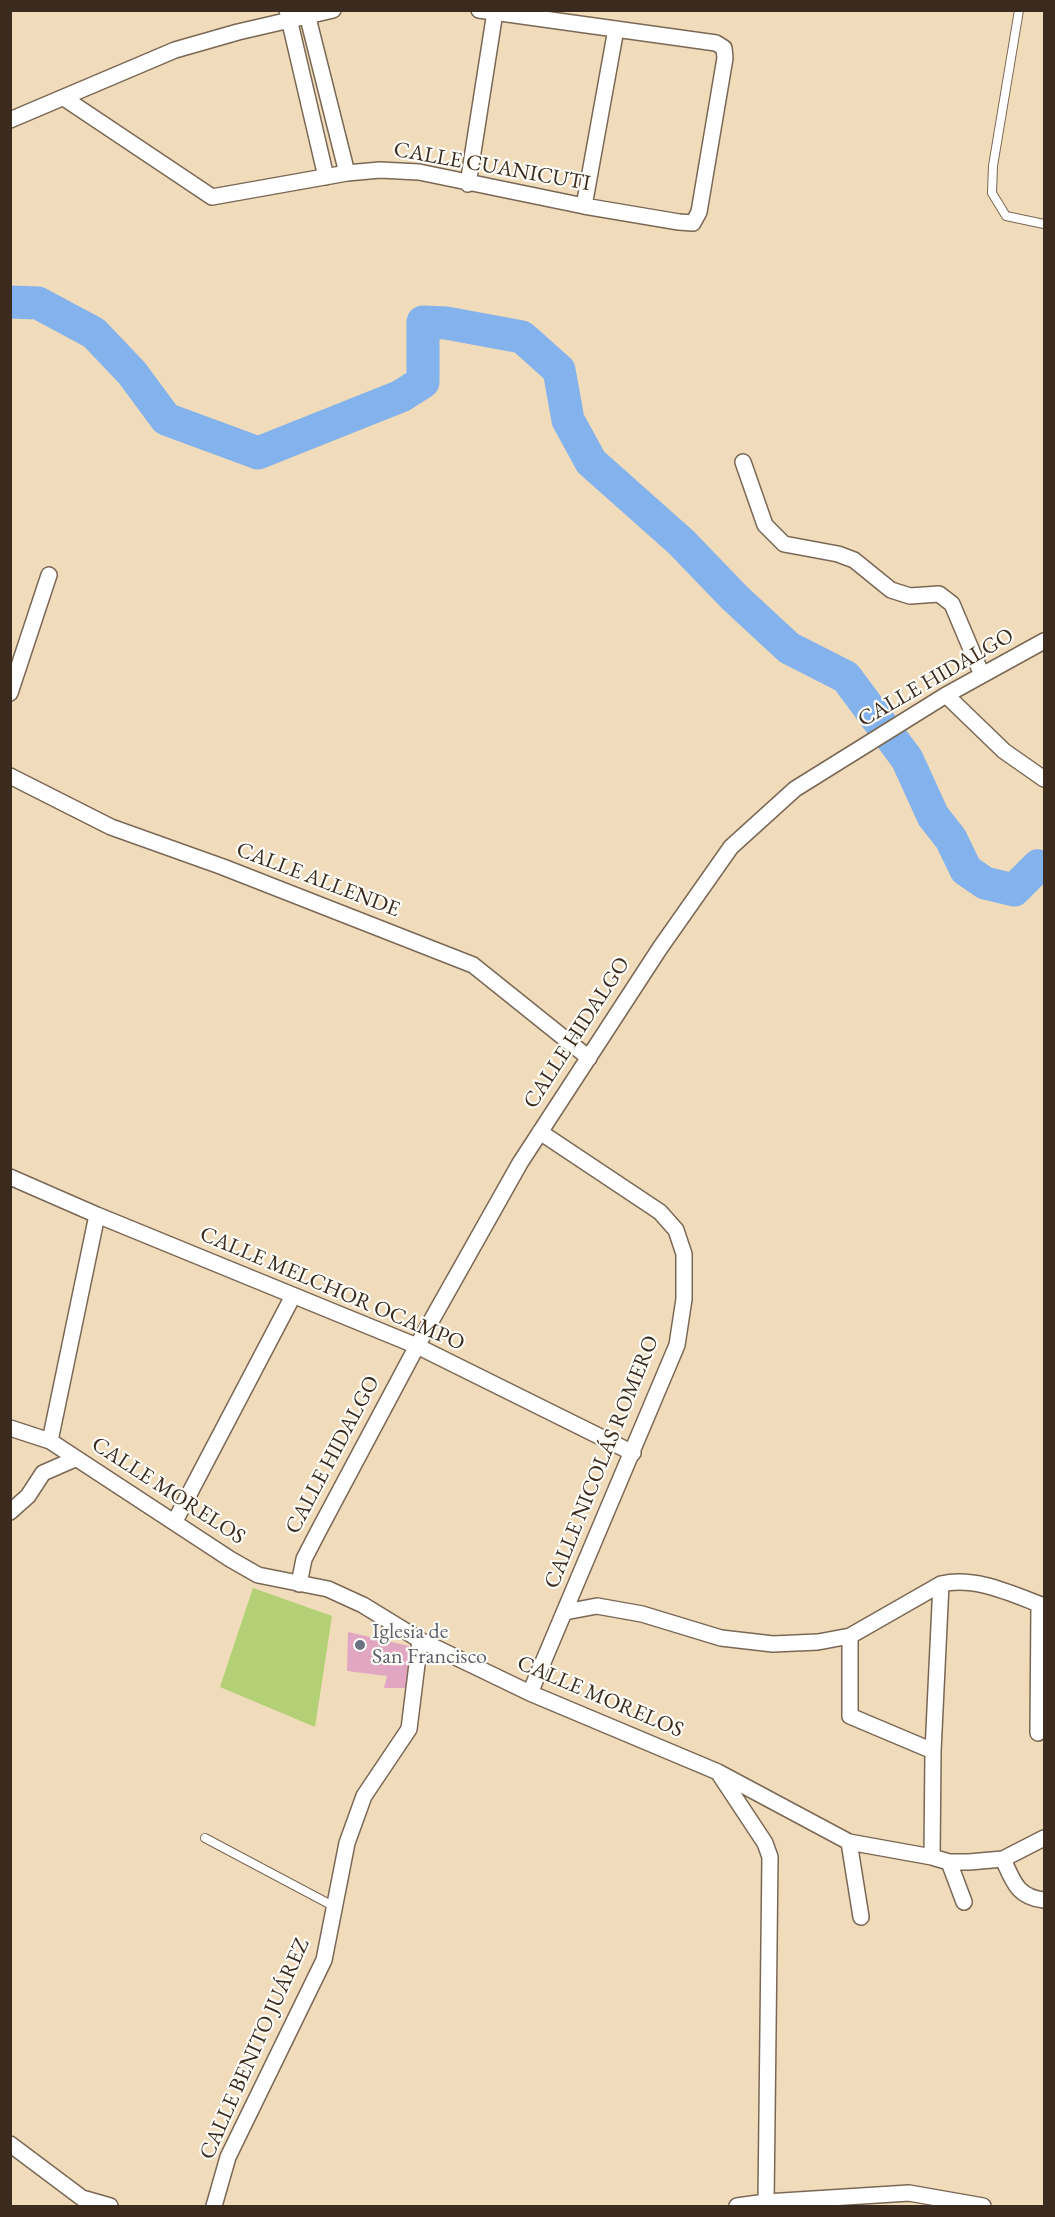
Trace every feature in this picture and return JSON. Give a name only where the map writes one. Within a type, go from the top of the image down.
[{"type":"street","points":[[10,120],[175,50],[288,15],[333,10]]},
{"type":"street","points":[[479,10],[616,29],[584,206]]},
{"type":"street","points":[[468,184],[495,12]]},
{"type":"street","points":[[306,13],[347,173]]},
{"type":"street","points":[[288,15],[326,177]]},
{"type":"street","name":"CALLE CUANICUTI","points":[[64,98],[212,197],[347,173],[380,170],[419,172],[468,184],[584,206],[693,223],[699,212],[725,58],[724,48],[716,43],[616,29]]},
{"type":"street","points":[[743,462],[765,525],[784,544],[838,554],[854,560],[891,590],[909,596],[939,594],[952,604],[982,675]]},
{"type":"street","points":[[10,693],[50,575]]},
{"type":"street","name":"CALLE HIDALGO","points":[[299,1584],[304,1559],[417,1346],[520,1163],[660,948],[731,847],[795,789],[944,696],[1044,641]]},
{"type":"street","points":[[944,696],[1004,751],[1044,779]]},
{"type":"street","name":"CALLE ALLENDE","points":[[10,776],[111,826],[473,964],[589,1058]]},
{"type":"street","name":"CALLE NICOLÁS ROMERO","points":[[530,1693],[677,1345],[684,1299],[684,1254],[676,1230],[660,1212],[540,1132]]},
{"type":"street","name":"CALLE MELCHOR OCAMPO","points":[[10,1177],[417,1346],[633,1453]]},
{"type":"street","points":[[50,1441],[97,1215]]},
{"type":"street","points":[[175,1521],[293,1296]]},
{"type":"street","name":"CALLE MORELOS","points":[[10,1428],[50,1441],[258,1575],[328,1589],[363,1605],[420,1640],[530,1693],[718,1772],[849,1842],[949,1862],[1003,1859]]},
{"type":"street","points":[[10,1512],[28,1497],[43,1473],[75,1459]]},
{"type":"street","points":[[565,1612],[597,1606],[642,1614],[721,1638],[773,1644],[818,1642],[850,1636],[941,1584],[956,1580],[978,1583],[1042,1605],[1041,1707],[1038,1733]]},
{"type":"street","points":[[932,1857],[933,1751],[941,1584]]},
{"type":"street","points":[[850,1636],[850,1716],[933,1751]]},
{"type":"street","name":"CALLE BENITO JUÁREZ","points":[[214,2206],[228,2157],[324,1960],[347,1843],[364,1796],[408,1729],[420,1640]]},
{"type":"street","points":[[718,1772],[765,1843],[770,1857],[766,2202]]},
{"type":"street","points":[[1044,1838],[1003,1859],[1017,1889],[1034,1899],[1044,1900]]},
{"type":"street","points":[[849,1842],[861,1917]]},
{"type":"street","points":[[949,1862],[964,1902]]},
{"type":"street","points":[[10,2144],[82,2198],[110,2206]]},
{"type":"street","points":[[736,2206],[909,2193],[983,2206]]},
{"type":"lane","points":[[1019,10],[993,166],[992,193],[1006,216],[1044,224]]},
{"type":"lane","points":[[205,1838],[335,1907]]},
{"type":"green space","points":[[253,1588],[332,1616],[315,1727],[220,1687]]},
{"type":"building","points":[[348,1632],[409,1646],[407,1688],[384,1688],[387,1676],[347,1671]]},
{"type":"waterway","points":[[10,302],[38,303],[94,333],[132,373],[166,419],[258,453],[401,396],[423,382],[423,322],[446,323],[522,337],[559,370],[568,420],[591,462],[681,542],[735,598],[789,648],[846,677],[907,759],[933,816],[951,839],[966,870],[985,883],[1014,890],[1038,866],[1044,868]]},
{"type":"place","name":"Iglesia de San Francisco","points":[[360,1645]]}]
